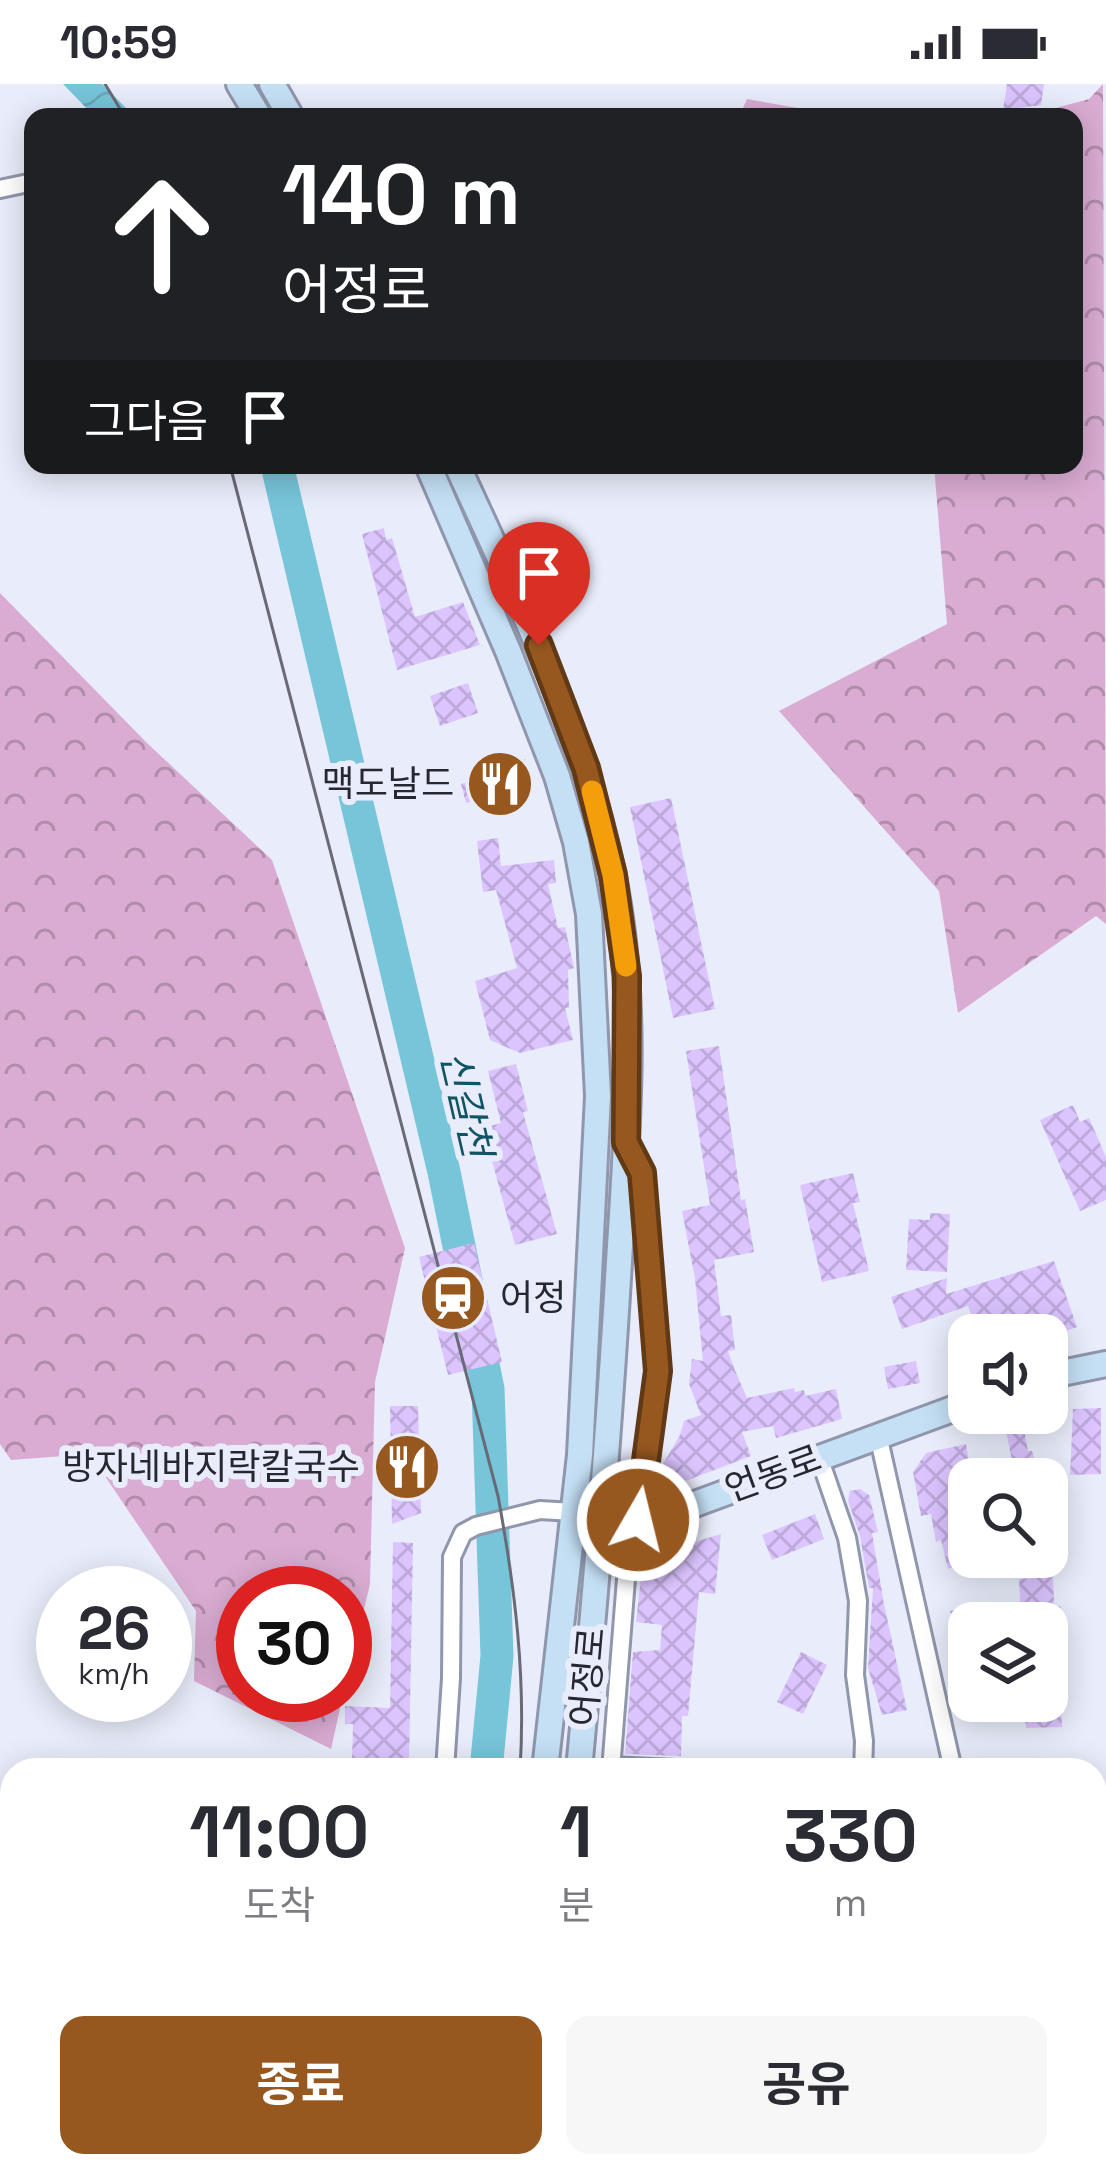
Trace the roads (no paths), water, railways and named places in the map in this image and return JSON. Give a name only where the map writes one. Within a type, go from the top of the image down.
[{"type":"main road","name":"어정로","points":[[432,474],[530,702],[576,842],[589,914],[598,1096],[580,1455],[546,1758]]},
{"type":"main road","name":"어정로","points":[[461,474],[559,691],[586,768],[616,895],[627,976],[626,1142],[602,1517],[580,1758]]},
{"type":"main road","points":[[530,702],[559,691]]},
{"type":"main road","points":[[1068,1372],[1106,1364]]},
{"type":"main road","name":"언동로","points":[[573,1512],[638,1520],[684,1508],[948,1410]]},
{"type":"street","points":[[612,1758],[626,1579],[658,1371],[642,1173],[626,1142]]},
{"type":"street","points":[[878,1435],[950,1758]]},
{"type":"street","points":[[819,1457],[847,1538],[858,1601],[855,1675],[863,1758]]},
{"type":"street","points":[[445,1758],[452,1557],[463,1533],[540,1510],[573,1512]]},
{"type":"water","points":[[63,84],[102,84],[126,108],[86,108]]},
{"type":"waterway","name":"신갈천","points":[[279,474],[444,1172],[488,1389],[497,1656],[487,1758]]},
{"type":"tram line","points":[[105,84],[120,108]]},
{"type":"tram line","points":[[232,474],[498,1496],[518,1633],[520,1758]]},
{"type":"place","name":"맥도날드","points":[[500,784]]},
{"type":"place","name":"어정","points":[[453,1298]]},
{"type":"place","name":"방자네바지락칼국수","points":[[407,1467]]}]
